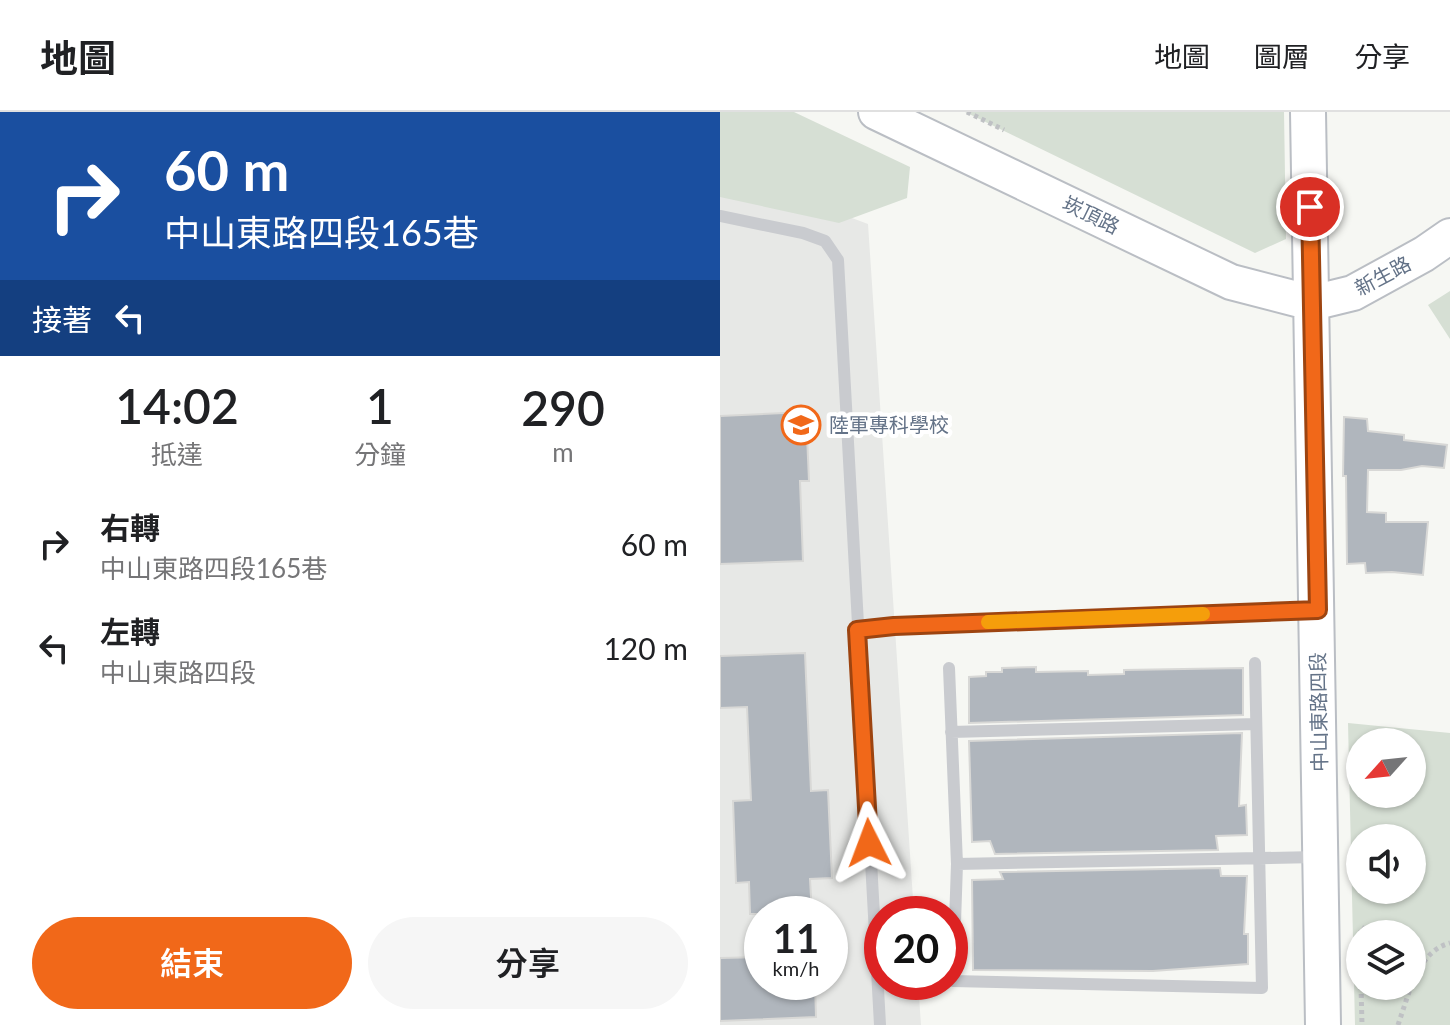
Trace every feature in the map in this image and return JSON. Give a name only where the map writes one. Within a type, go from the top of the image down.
[{"type":"main road","name":"崁頂路","points":[[876,112],[1231,282],[1312,303]]},
{"type":"main road","name":"中山東路四段","points":[[1308,112],[1323,1025]]},
{"type":"main road","name":"新生路","points":[[1312,303],[1353,293],[1450,236]]},
{"type":"lane","points":[[720,216],[803,233],[825,241],[838,260],[880,1025]]},
{"type":"lane","points":[[857,630],[1318,610]]},
{"type":"lane","points":[[949,668],[957,864],[953,981],[1262,988],[1255,663]]},
{"type":"lane","points":[[951,732],[1256,724]]},
{"type":"lane","points":[[957,864],[1320,857]]},
{"type":"path","points":[[967,112],[1004,130]]},
{"type":"path","points":[[1426,959],[1441,946],[1450,943]]},
{"type":"path","points":[[1361,1000],[1362,1025]]},
{"type":"path","points":[[1398,1025],[1406,1000]]},
{"type":"shaded area","points":[[720,112],[794,112],[910,167],[907,198],[839,223],[720,197]]},
{"type":"shaded area","points":[[965,112],[1284,112],[1286,239],[1255,253]]},
{"type":"shaded area","name":"陸軍專科學校","points":[[720,176],[774,189],[868,224],[913,896],[864,896],[864,1000],[919,1000],[921,1025],[720,1025]]},
{"type":"shaded area","points":[[1450,291],[1450,339],[1428,305]]},
{"type":"shaded area","points":[[1348,723],[1399,728],[1348,728]]},
{"type":"shaded area","points":[[1426,731],[1450,733],[1450,1025],[1355,1025],[1354,1000],[1426,1000],[1426,920],[1353,920],[1352,904],[1426,904],[1426,824],[1350,824],[1350,808],[1426,808]]},
{"type":"building","points":[[806,412],[809,481],[800,481],[803,561],[720,564],[720,416]]},
{"type":"building","points":[[1344,417],[1367,419],[1368,431],[1404,435],[1404,440],[1447,445],[1444,468],[1422,466],[1401,470],[1368,470],[1367,512],[1386,513],[1386,522],[1428,522],[1423,575],[1366,573],[1365,563],[1347,564]]},
{"type":"building","points":[[805,653],[811,791],[828,790],[832,878],[810,879],[811,896],[749,896],[749,882],[736,883],[733,801],[751,800],[747,707],[720,708],[720,656]]},
{"type":"building","points":[[1036,667],[1036,672],[1088,671],[1088,675],[1124,674],[1124,670],[1243,668],[1243,715],[969,723],[969,677],[1002,672],[1002,668]]},
{"type":"building","points":[[1242,733],[1239,806],[1246,805],[1247,835],[1216,836],[1218,850],[995,854],[990,841],[972,842],[969,741]]},
{"type":"building","points":[[1220,868],[1221,876],[1247,876],[1244,934],[1248,934],[1248,964],[1153,971],[973,970],[972,880],[1003,879],[1000,872]]},
{"type":"building","points":[[744,957],[744,1000],[816,1000],[816,1017],[720,1021],[720,958]]},
{"type":"slow traffic","points":[[988,622],[1203,614]]},
{"type":"place","name":"陸軍專科學校","points":[[801,425]]},
{"type":"route","points":[[869,843],[857,630],[1318,610],[1310,207]]}]
